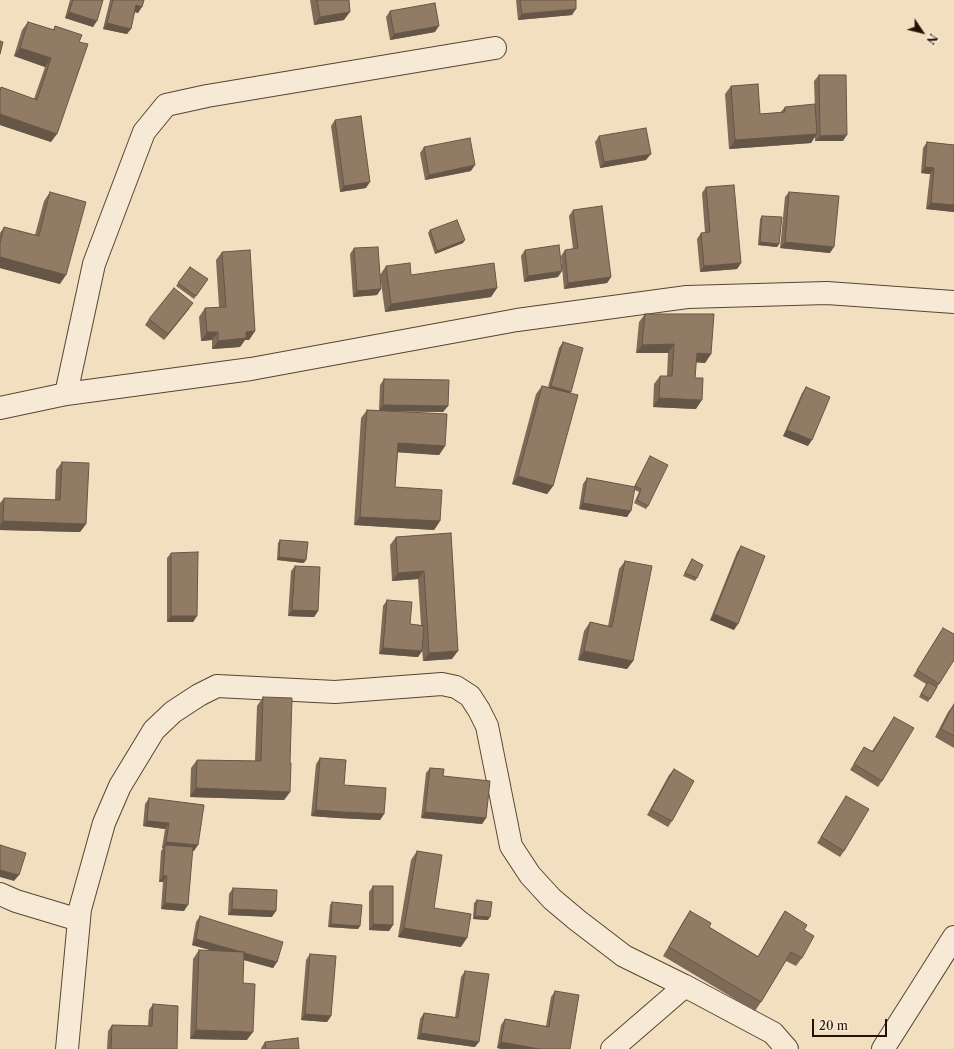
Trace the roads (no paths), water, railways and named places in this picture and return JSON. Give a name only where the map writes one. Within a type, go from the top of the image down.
[{"type":"street","points":[[66,394],[94,264],[144,132],[166,105],[207,96],[495,48]]},
{"type":"street","points":[[0,408],[66,394],[251,369],[517,320],[687,297],[827,293],[954,302]]},
{"type":"street","points":[[67,1049],[80,909],[104,823],[120,786],[154,730],[173,712],[199,695],[217,686],[335,692],[442,684],[456,687],[470,696],[480,710],[487,726],[511,846],[530,875],[552,899],[624,956],[773,1032],[787,1049]]},
{"type":"street","points":[[0,894],[16,901],[78,920]]},
{"type":"street","points":[[883,1049],[954,937]]},
{"type":"street","points":[[612,1049],[685,986]]}]
